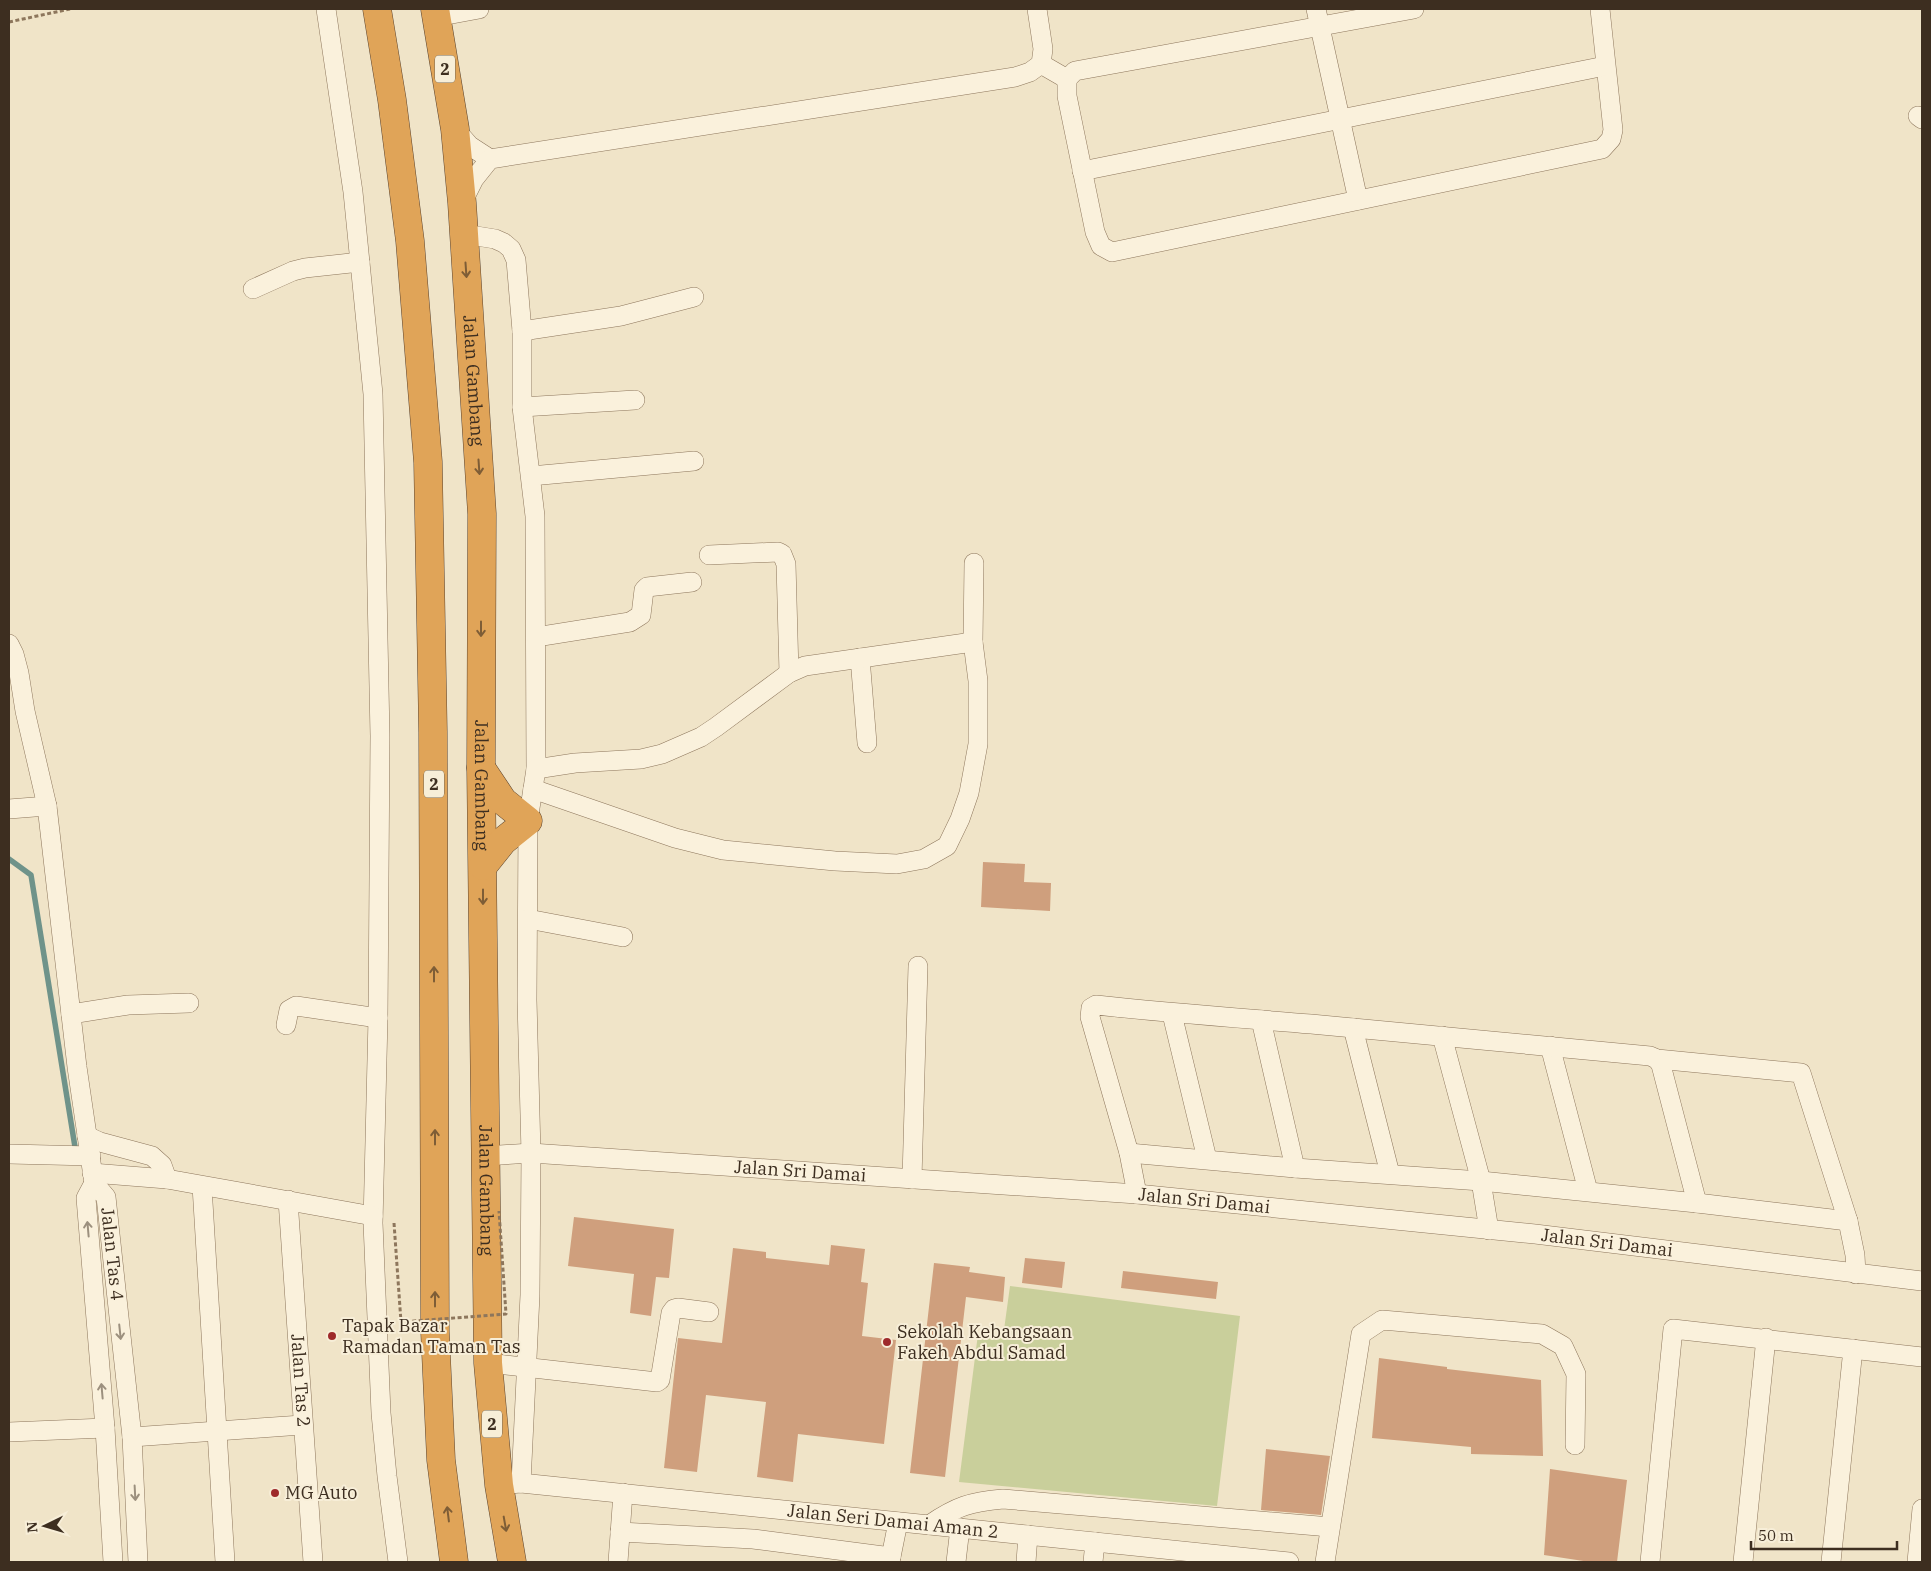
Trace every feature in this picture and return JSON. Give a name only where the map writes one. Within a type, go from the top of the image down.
[{"type":"highway","name":"2","points":[[377,9],[392,100],[410,242],[428,462],[433,742],[435,1332],[441,1460],[454,1562]]},
{"type":"highway","name":"Jalan Gambang","points":[[436,13],[455,129],[462,203],[482,514],[481,768],[488,1363],[510,1484],[512,1562]]},
{"type":"highway","points":[[481,768],[503,801],[528,821],[503,840],[483,866]]},
{"type":"street","points":[[326,9],[353,192],[373,404],[380,736],[378,1018],[373,1216],[381,1413],[398,1562]]},
{"type":"street","points":[[436,13],[479,9]]},
{"type":"street","points":[[455,129],[470,146],[490,159],[1015,76],[1030,72],[1041,64],[1043,49],[1037,9]]},
{"type":"street","points":[[1414,9],[1318,17],[1075,71],[1067,80],[1067,96],[1095,232],[1101,246],[1112,252],[1602,149],[1611,139],[1613,130],[1600,9]]},
{"type":"street","points":[[1318,17],[1358,200]]},
{"type":"street","points":[[1041,64],[1067,80]]},
{"type":"street","points":[[1082,171],[1605,66]]},
{"type":"street","points":[[462,203],[474,179],[490,159]]},
{"type":"street","points":[[464,234],[495,239],[504,243],[511,249],[516,260],[522,331],[522,407],[535,516],[536,769],[528,821],[527,1000],[531,1153],[530,1304],[526,1367],[510,1484]]},
{"type":"street","points":[[253,289],[299,269],[360,262]]},
{"type":"street","points":[[522,331],[622,316],[694,297]]},
{"type":"street","points":[[522,407],[635,400]]},
{"type":"street","points":[[531,476],[694,461]]},
{"type":"street","points":[[708,555],[778,552],[784,557],[786,564],[788,673]]},
{"type":"street","points":[[533,790],[675,838],[723,850],[835,861],[897,864],[924,859],[947,846],[960,819],[969,793],[978,744],[978,681],[973,642],[974,563]]},
{"type":"street","points":[[536,637],[630,622],[640,615],[644,590],[647,587],[692,582]]},
{"type":"street","points":[[536,769],[575,763],[642,759],[662,754],[701,737],[716,728],[788,673],[805,666],[973,642]]},
{"type":"street","points":[[9,644],[19,673],[17,712],[47,806],[71,1014],[92,1171]]},
{"type":"street","points":[[860,658],[867,743]]},
{"type":"street","points":[[9,808],[47,806]]},
{"type":"street","points":[[528,919],[623,937]]},
{"type":"street","points":[[912,1178],[918,966]]},
{"type":"street","points":[[71,1014],[128,1005],[189,1004]]},
{"type":"street","points":[[1136,1194],[1129,1153],[1090,1017],[1091,1008],[1096,1004],[1172,1014],[1261,1020],[1550,1046],[1801,1074],[1848,1221],[1855,1255],[1856,1274]]},
{"type":"street","points":[[286,1025],[289,1010],[296,1006],[378,1018]]},
{"type":"street","points":[[1172,1014],[1207,1159]]},
{"type":"street","points":[[1261,1020],[1295,1168]]},
{"type":"street","points":[[1353,1028],[1390,1174]]},
{"type":"street","points":[[1442,1036],[1481,1181],[1489,1230]]},
{"type":"street","points":[[1550,1046],[1588,1191]]},
{"type":"street","points":[[1657,1059],[1661,1065],[1697,1203]]},
{"type":"street","points":[[88,1136],[100,1142],[152,1156],[162,1165],[167,1179]]},
{"type":"street","name":"Jalan Sri Damai","points":[[485,1156],[531,1153],[1136,1194],[1489,1230],[1922,1281]]},
{"type":"street","points":[[1129,1153],[1588,1191],[1848,1221]]},
{"type":"street","points":[[9,1154],[92,1171],[167,1179],[373,1216]]},
{"type":"street","name":"Jalan Tas 4","points":[[92,1171],[86,1198],[105,1428],[113,1562]]},
{"type":"street","name":"Jalan Tas 4","points":[[92,1171],[106,1197],[132,1437],[138,1562]]},
{"type":"street","points":[[202,1186],[225,1562]]},
{"type":"street","name":"Jalan Tas 2","points":[[288,1200],[302,1425],[313,1562]]},
{"type":"street","points":[[488,1363],[657,1382],[660,1380],[671,1313],[674,1309],[678,1308],[709,1312]]},
{"type":"street","points":[[1325,1562],[1361,1334],[1382,1320],[1542,1334],[1563,1346],[1576,1374],[1575,1445]]},
{"type":"street","points":[[1650,1562],[1673,1329],[1922,1357]]},
{"type":"street","points":[[1743,1562],[1766,1338]]},
{"type":"street","points":[[1831,1562],[1853,1349]]},
{"type":"street","points":[[132,1437],[302,1425]]},
{"type":"street","points":[[9,1432],[105,1428]]},
{"type":"street","name":"Jalan Seri Damai Aman 2","points":[[510,1484],[623,1493],[1095,1542],[1158,1555],[1289,1562]]},
{"type":"street","points":[[618,1562],[623,1493]]},
{"type":"street","points":[[929,1525],[950,1511],[976,1502],[1003,1499],[1330,1528]]},
{"type":"street","points":[[1917,1562],[1922,1509]]},
{"type":"street","points":[[620,1532],[753,1539],[891,1560],[898,1522]]},
{"type":"street","points":[[956,1562],[960,1528]]},
{"type":"street","points":[[1026,1562],[1028,1535]]},
{"type":"street","points":[[1094,1562],[1095,1542]]},
{"type":"path","points":[[9,22],[70,9]]},
{"type":"path","points":[[394,1223],[401,1322],[506,1314],[499,1211]]},
{"type":"green space","points":[[1010,1286],[1240,1316],[1217,1506],[959,1482],[978,1334],[1003,1337]]},
{"type":"building","points":[[983,862],[1025,864],[1024,882],[1051,883],[1050,911],[981,907]]},
{"type":"building","points":[[574,1217],[674,1229],[669,1278],[656,1277],[651,1316],[630,1313],[634,1274],[568,1266]]},
{"type":"building","points":[[831,1245],[865,1249],[861,1282],[868,1283],[862,1336],[896,1340],[884,1444],[798,1434],[793,1482],[757,1477],[766,1402],[706,1395],[697,1472],[664,1468],[678,1338],[722,1343],[733,1248],[766,1252],[766,1258],[829,1265]]},
{"type":"building","points":[[1025,1258],[1065,1262],[1062,1288],[1022,1283]]},
{"type":"building","points":[[934,1263],[970,1267],[969,1272],[1005,1277],[1003,1302],[966,1297],[945,1477],[910,1473]]},
{"type":"building","points":[[1123,1271],[1218,1282],[1216,1299],[1121,1288]]},
{"type":"building","points":[[1379,1358],[1447,1367],[1447,1369],[1541,1380],[1543,1456],[1471,1454],[1471,1447],[1372,1438]]},
{"type":"building","points":[[1266,1449],[1330,1456],[1321,1515],[1261,1510]]},
{"type":"building","points":[[1550,1469],[1627,1480],[1617,1562],[1590,1562],[1544,1555]]},
{"type":"waterway","points":[[9,859],[31,875],[75,1147]]},
{"type":"place","name":"Tapak Bazar Ramadan Taman Tas","points":[[332,1336]]},
{"type":"place","name":"Sekolah Kebangsaan Fakeh Abdul Samad","points":[[887,1342]]},
{"type":"place","name":"MG Auto","points":[[275,1493]]}]
